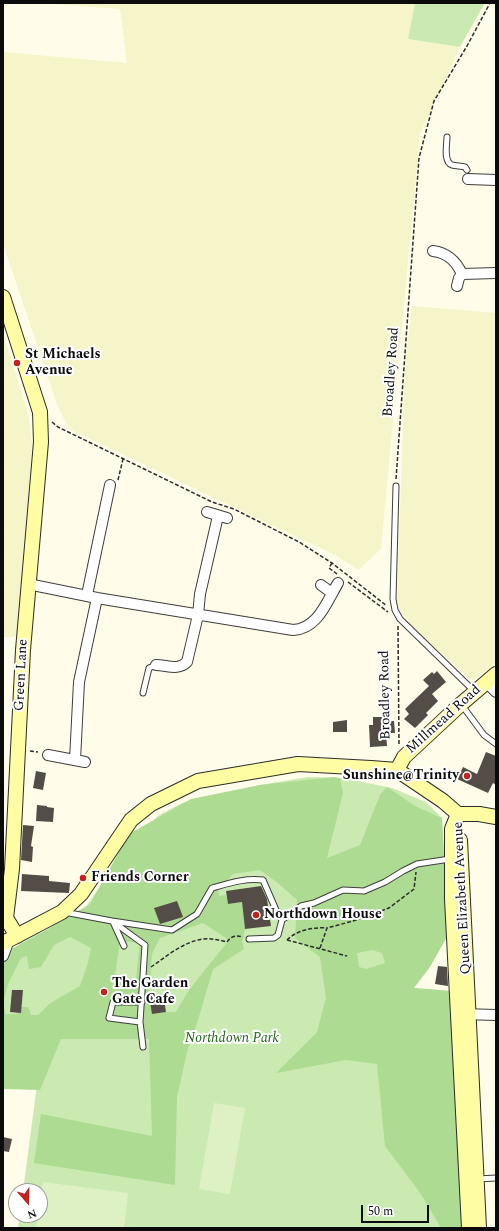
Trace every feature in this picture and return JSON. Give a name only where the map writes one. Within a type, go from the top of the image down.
[{"type":"main road","name":"Green Lane","points":[[3,297],[40,412],[41,442],[23,650],[12,869],[5,918],[10,940]]},
{"type":"main road","name":"Millmead Road","points":[[397,770],[404,757],[461,704],[475,692],[493,682]]},
{"type":"main road","points":[[10,940],[62,912],[81,894],[131,820],[151,804],[198,780],[298,764],[397,770],[443,801],[458,814],[479,814],[496,817]]},
{"type":"main road","name":"Queen Elizabeth Avenue","points":[[458,814],[452,829],[452,859],[458,899]]},
{"type":"main road","name":"Queen Elizabeth Avenue","points":[[458,814],[458,899],[463,1014],[468,1228]]},
{"type":"main road","name":"Queen Elizabeth Avenue","points":[[463,1014],[477,1179],[479,1228]]},
{"type":"street","points":[[468,178],[496,180]]},
{"type":"street","points":[[433,251],[445,254],[452,259],[458,265],[462,274]]},
{"type":"street","points":[[457,286],[458,278],[462,274],[496,273]]},
{"type":"street","points":[[75,760],[79,682],[110,485]]},
{"type":"street","points":[[156,665],[178,668],[187,662],[198,615],[200,594],[222,517],[207,512]]},
{"type":"street","points":[[28,584],[92,597],[293,630],[307,627],[313,622],[340,580]]},
{"type":"street","points":[[321,585],[332,593]]},
{"type":"street","points":[[48,755],[85,762]]},
{"type":"street","points":[[3,956],[10,940]]},
{"type":"street","points":[[463,1014],[496,1015]]},
{"type":"lane","points":[[447,137],[448,162],[451,165],[466,167],[468,178]]},
{"type":"lane","points":[[396,486],[393,599],[395,610],[400,619],[475,692]]},
{"type":"lane","points":[[143,693],[149,668],[156,665]]},
{"type":"lane","points":[[461,704],[484,735],[496,744]]},
{"type":"lane","points":[[249,939],[274,938],[278,935],[282,920],[301,906],[314,903],[343,890],[364,891],[385,882],[417,864],[452,859]]},
{"type":"lane","points":[[62,912],[172,930],[197,914],[212,888],[236,881],[255,879],[263,880],[282,920]]},
{"type":"lane","points":[[112,921],[124,946]]},
{"type":"lane","points":[[112,921],[145,944],[140,1022],[143,1047]]},
{"type":"lane","points":[[140,1022],[109,1018],[113,1002],[142,1002]]},
{"type":"lane","points":[[477,1179],[496,1178]]},
{"type":"path","name":"Broadley Road","points":[[396,486],[419,158],[434,101],[468,46],[490,3]]},
{"type":"path","points":[[110,485],[117,487],[123,459]]},
{"type":"path","points":[[332,563],[329,568],[340,580],[400,619]]},
{"type":"path","name":"Broadley Road","points":[[400,619],[398,629],[398,744],[404,757]]},
{"type":"path","points":[[19,748],[48,755]]},
{"type":"path","points":[[348,956],[287,940],[292,936],[315,927],[327,928],[353,921],[389,908],[414,889],[417,864]]},
{"type":"path","points":[[320,948],[327,928]]},
{"type":"path","points":[[143,972],[185,944],[203,939],[214,939],[227,942],[230,938],[238,936],[249,939]]},
{"type":"green space","points":[[40,3],[415,3],[408,39],[460,47],[420,134],[381,549],[358,570],[337,556],[69,429],[58,407],[3,244],[3,52],[127,63],[120,9]]},
{"type":"green space","points":[[415,3],[485,3],[460,47],[408,39]]},
{"type":"green space","points":[[412,306],[496,313],[496,664],[475,680],[470,679],[412,627],[399,609],[397,600],[405,366]]},
{"type":"green space","points":[[3,332],[29,418],[32,444],[20,637],[3,637]]},
{"type":"green space","name":"Northdown Park","points":[[308,777],[343,778],[392,788],[426,802],[442,818],[448,935],[424,933],[416,985],[414,988],[451,991],[463,1228],[18,1228],[19,1223],[48,1223],[48,1183],[24,1183],[45,1024],[3,1019],[3,967],[12,951],[23,940],[36,934],[76,922],[135,838],[159,815],[182,803],[260,785]]},
{"type":"green space","points":[[334,777],[340,778],[343,793],[327,858],[360,845],[380,795],[387,787],[415,806],[442,818],[448,935],[430,967],[414,988],[451,991],[463,1228],[441,1228],[421,1194],[385,1146],[377,1064],[346,1060],[276,1073],[317,1032],[326,998],[320,957],[295,938],[297,900],[278,883],[260,870],[233,874],[218,889],[219,896],[226,895],[228,904],[242,902],[245,929],[242,942],[244,949],[213,969],[187,1052],[177,1097],[175,1185],[34,1163],[41,1114],[152,1136],[149,1039],[61,1039],[40,1090],[3,1089],[3,1005],[6,1014],[16,1014],[20,1007],[28,1007],[31,1015],[38,1015],[49,1004],[80,986],[88,963],[91,948],[70,937],[54,945],[41,967],[29,969],[27,956],[21,958],[8,984],[3,1003],[3,953],[31,939],[90,904],[129,834],[191,799],[260,785]],"holes":[[[177,901],[182,917],[160,924],[155,908]],[[203,923],[229,940],[189,990],[176,1012],[153,1014],[149,996],[152,954],[160,938]],[[120,941],[140,943],[136,979],[115,976]],[[372,950],[382,953],[385,963],[366,969],[359,967],[357,953]]]},
{"type":"green space","points":[[214,1103],[245,1108],[230,1194],[199,1189]]},
{"type":"green space","points":[[43,1182],[128,1193],[124,1228],[36,1228],[37,1223],[48,1223],[48,1183]]},
{"type":"building","points":[[437,671],[446,682],[432,694],[438,701],[426,713],[428,715],[415,728],[404,719],[409,714],[405,709],[429,686],[423,680],[432,672],[434,674]]},
{"type":"building","points":[[373,717],[385,717],[385,721],[394,721],[395,733],[386,733],[387,746],[370,747],[369,725],[373,725]]},
{"type":"building","points":[[347,720],[347,732],[333,732],[333,722]]},
{"type":"building","points":[[486,752],[496,756],[496,785],[493,783],[488,793],[457,779],[463,767],[477,774]]},
{"type":"building","points":[[36,771],[46,773],[43,790],[33,788]]},
{"type":"building","points":[[37,805],[54,808],[53,822],[36,821]]},
{"type":"building","points":[[23,825],[34,826],[31,846],[33,847],[32,862],[21,860]]},
{"type":"building","points":[[22,874],[49,876],[49,881],[70,883],[69,893],[21,891]]},
{"type":"building","name":"Northdown House","points":[[261,886],[267,899],[271,926],[245,929],[242,902],[228,904],[226,891]]},
{"type":"building","points":[[177,901],[183,917],[160,924],[154,908]]},
{"type":"building","points":[[438,966],[447,967],[448,986],[435,984]]},
{"type":"building","points":[[12,990],[23,990],[21,1013],[10,1012]]},
{"type":"building","points":[[163,994],[166,1012],[152,1014],[149,996]]},
{"type":"building","points":[[3,1137],[12,1139],[9,1152],[3,1151]]},
{"type":"place","name":"St Michaels Avenue","points":[[17,363]]},
{"type":"place","name":"Sunshine@Trinity","points":[[467,776]]},
{"type":"place","name":"Friends Corner","points":[[83,878]]},
{"type":"place","name":"Northdown House","points":[[256,915]]},
{"type":"place","name":"The Garden Gate Cafe","points":[[104,992]]}]
